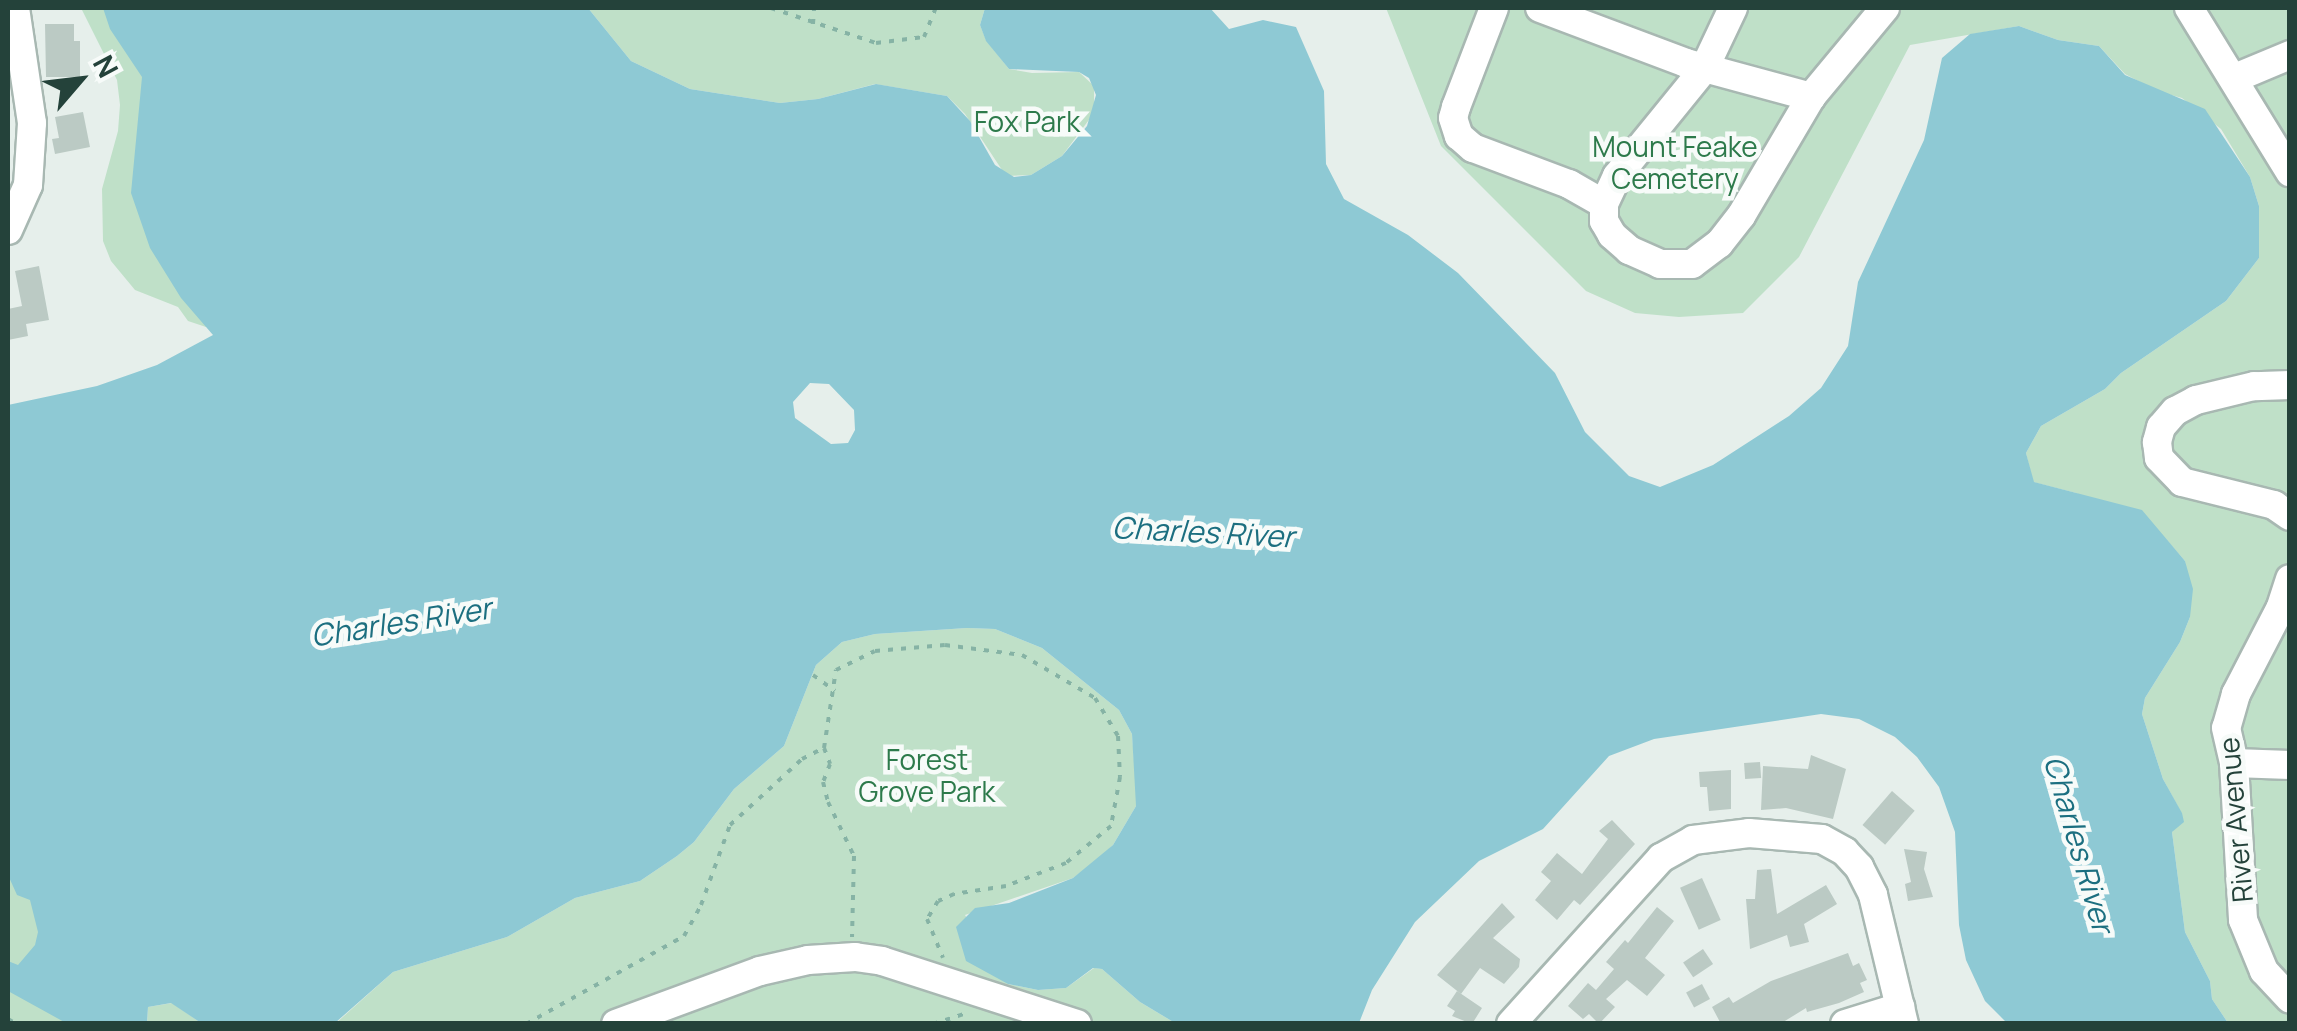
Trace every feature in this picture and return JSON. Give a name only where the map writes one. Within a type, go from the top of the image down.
[{"type":"street","points":[[8,230],[28,185],[32,123],[10,8]]},
{"type":"street","points":[[1494,8],[1456,106],[1453,118],[1459,136],[1473,148],[1569,184],[1604,204]]},
{"type":"street","points":[[1540,8],[1704,68],[1811,97]]},
{"type":"street","points":[[1733,8],[1704,68],[1617,176],[1604,204],[1607,228],[1639,256],[1671,266],[1700,260],[1741,216],[1811,97],[1885,8]]},
{"type":"street","points":[[2190,8],[2290,172]]},
{"type":"street","points":[[2234,78],[2290,55]]},
{"type":"street","points":[[2290,385],[2254,386],[2196,400],[2176,411],[2161,427],[2157,442],[2159,458],[2182,482],[2274,505],[2290,516]]},
{"type":"street","name":"River Avenue","points":[[2290,580],[2277,638],[2230,712],[2226,728],[2234,763],[2244,920],[2264,970],[2290,999]]},
{"type":"street","points":[[2234,763],[2290,766]]},
{"type":"street","points":[[1510,1024],[1653,865],[1694,840],[1736,833],[1822,840],[1853,858],[1873,895],[1902,1015],[1845,1024]]},
{"type":"street","points":[[616,1024],[760,972],[808,960],[855,956],[1078,1024]]},
{"type":"path","points":[[771,8],[876,43],[924,36],[936,8]]},
{"type":"path","points":[[813,24],[814,8]]},
{"type":"path","points":[[855,956],[850,916],[856,885],[854,856],[828,802],[824,782],[830,764],[824,748],[836,670],[875,652],[945,644],[1022,654],[1095,698],[1118,736],[1120,777],[1112,826],[1066,863],[1006,886],[954,894],[938,902],[927,919],[961,986]]},
{"type":"path","points":[[813,675],[834,691]]},
{"type":"path","points":[[526,1024],[684,936],[701,906],[730,825],[802,759],[824,748]]},
{"type":"path","points":[[8,1019],[16,1024]]},
{"type":"green space","points":[[81,8],[269,8],[225,307],[206,327],[188,321],[178,307],[135,290],[111,261],[103,241],[102,189],[118,131],[120,105],[117,80]]},
{"type":"green space","name":"Fox Park","points":[[588,8],[985,8],[980,25],[986,40],[1009,69],[1032,73],[1079,72],[1094,86],[1094,113],[1062,156],[1031,175],[1006,176],[965,114],[947,96],[875,84],[818,99],[780,103],[690,89],[631,61]]},
{"type":"green space","name":"Mount Feake Cemetery","points":[[1386,8],[2289,8],[2289,1023],[2228,1023],[2212,999],[2210,981],[2185,932],[2172,832],[2182,814],[2163,779],[2142,714],[2145,698],[2180,642],[2190,617],[2185,561],[2164,537],[2076,493],[2033,482],[2026,453],[2041,426],[2105,389],[2121,373],[2226,301],[2259,258],[2259,206],[2250,177],[2221,129],[2182,98],[2157,91],[2125,74],[2099,46],[2058,40],[2019,26],[1910,45],[1799,257],[1743,313],[1679,317],[1635,313],[1586,291],[1441,146]]},
{"type":"green space","name":"Forest Grove Park","points":[[995,629],[1042,648],[1119,710],[1132,734],[1136,806],[1113,845],[1073,878],[965,915],[1008,984],[1038,990],[1066,988],[1094,968],[1102,969],[1140,1002],[1175,1023],[335,1024],[393,972],[507,937],[575,898],[640,881],[677,856],[694,842],[734,789],[784,746],[816,665],[842,642],[875,634]]},
{"type":"green space","points":[[8,844],[86,1023],[8,1023]]},
{"type":"green space","points":[[172,1003],[201,1023],[147,1024],[148,1007]]},
{"type":"water","name":"Charles River","points":[[103,8],[588,8],[631,61],[690,89],[780,103],[818,99],[876,84],[947,96],[970,121],[995,165],[1014,177],[1031,175],[1062,156],[1087,126],[1096,95],[1089,78],[1079,72],[1009,69],[986,41],[980,25],[985,8],[1210,8],[1229,29],[1263,20],[1296,27],[1324,91],[1326,164],[1344,199],[1408,235],[1458,273],[1555,373],[1585,432],[1629,476],[1660,487],[1713,465],[1789,416],[1821,388],[1848,346],[1858,282],[1924,140],[1942,58],[1970,34],[2019,26],[2058,40],[2099,46],[2125,75],[2205,109],[2250,177],[2259,206],[2259,258],[2226,301],[2121,373],[2105,389],[2041,426],[2026,453],[2034,482],[2142,510],[2185,561],[2193,589],[2190,617],[2180,642],[2145,698],[2142,714],[2163,779],[2184,822],[2172,832],[2185,932],[2210,981],[2212,999],[2228,1023],[2007,1023],[1985,1001],[1966,960],[1959,925],[1955,832],[1939,787],[1917,757],[1895,737],[1859,719],[1821,714],[1654,739],[1609,756],[1543,829],[1479,861],[1415,922],[1372,990],[1359,1023],[1175,1023],[1140,1002],[1102,969],[1093,968],[1066,988],[1038,990],[1008,984],[966,961],[956,927],[975,908],[1009,903],[1073,878],[1113,845],[1136,806],[1132,734],[1119,710],[1042,648],[995,629],[967,628],[875,634],[842,642],[816,665],[784,746],[734,789],[694,842],[677,856],[640,881],[575,898],[507,937],[393,972],[335,1023],[201,1023],[171,1003],[148,1007],[147,1023],[66,1023],[8,991],[8,961],[18,965],[35,945],[38,932],[30,900],[17,895],[8,875],[8,405],[97,386],[157,365],[213,335],[181,298],[150,248],[131,193],[142,77],[110,29]],"holes":[[[810,383],[829,384],[854,410],[855,430],[848,443],[831,444],[795,418],[793,402]]]},
{"type":"building","points":[[45,24],[74,24],[74,41],[80,41],[80,77],[46,77]]},
{"type":"building","points":[[83,112],[90,147],[55,154],[52,139],[59,138],[55,117]]},
{"type":"building","points":[[39,266],[49,320],[26,324],[28,336],[8,340],[8,309],[22,306],[15,271]]},
{"type":"building","points":[[1811,755],[1846,769],[1833,819],[1786,808],[1761,810],[1763,766],[1808,769]]},
{"type":"building","points":[[1760,762],[1761,778],[1745,779],[1744,763]]},
{"type":"building","points":[[1731,770],[1731,809],[1709,811],[1707,787],[1700,787],[1699,772]]},
{"type":"building","points":[[1892,791],[1915,811],[1885,845],[1862,825]]},
{"type":"building","points":[[1612,820],[1635,844],[1580,905],[1574,900],[1557,920],[1535,900],[1551,881],[1541,872],[1557,853],[1582,874],[1608,839],[1599,831]]},
{"type":"building","points":[[1904,849],[1927,852],[1924,869],[1933,897],[1908,901],[1905,884],[1911,882]]},
{"type":"building","points":[[1771,869],[1777,914],[1826,885],[1837,904],[1804,924],[1809,942],[1790,947],[1787,935],[1750,949],[1746,899],[1755,899],[1757,870]]},
{"type":"building","points":[[1702,878],[1721,920],[1699,930],[1680,888]]},
{"type":"building","points":[[1502,903],[1515,917],[1493,938],[1520,959],[1519,967],[1504,984],[1480,968],[1461,994],[1437,975]]},
{"type":"building","points":[[1657,907],[1674,921],[1645,958],[1665,975],[1647,996],[1627,980],[1606,999],[1615,1007],[1599,1024],[1589,1014],[1583,1019],[1568,1006],[1588,983],[1596,990],[1614,969],[1606,962],[1625,940],[1628,943]]},
{"type":"building","points":[[1703,949],[1713,964],[1693,977],[1683,962]]},
{"type":"building","points":[[1848,953],[1853,966],[1859,963],[1867,980],[1860,983],[1864,992],[1839,1003],[1807,1012],[1806,1008],[1780,1024],[1721,1024],[1712,1007],[1729,997],[1733,1003],[1771,981]]},
{"type":"building","points":[[1702,984],[1710,999],[1694,1007],[1686,992]]},
{"type":"building","points":[[1457,991],[1482,1008],[1472,1024],[1452,1016],[1455,1011],[1447,1006]]}]
